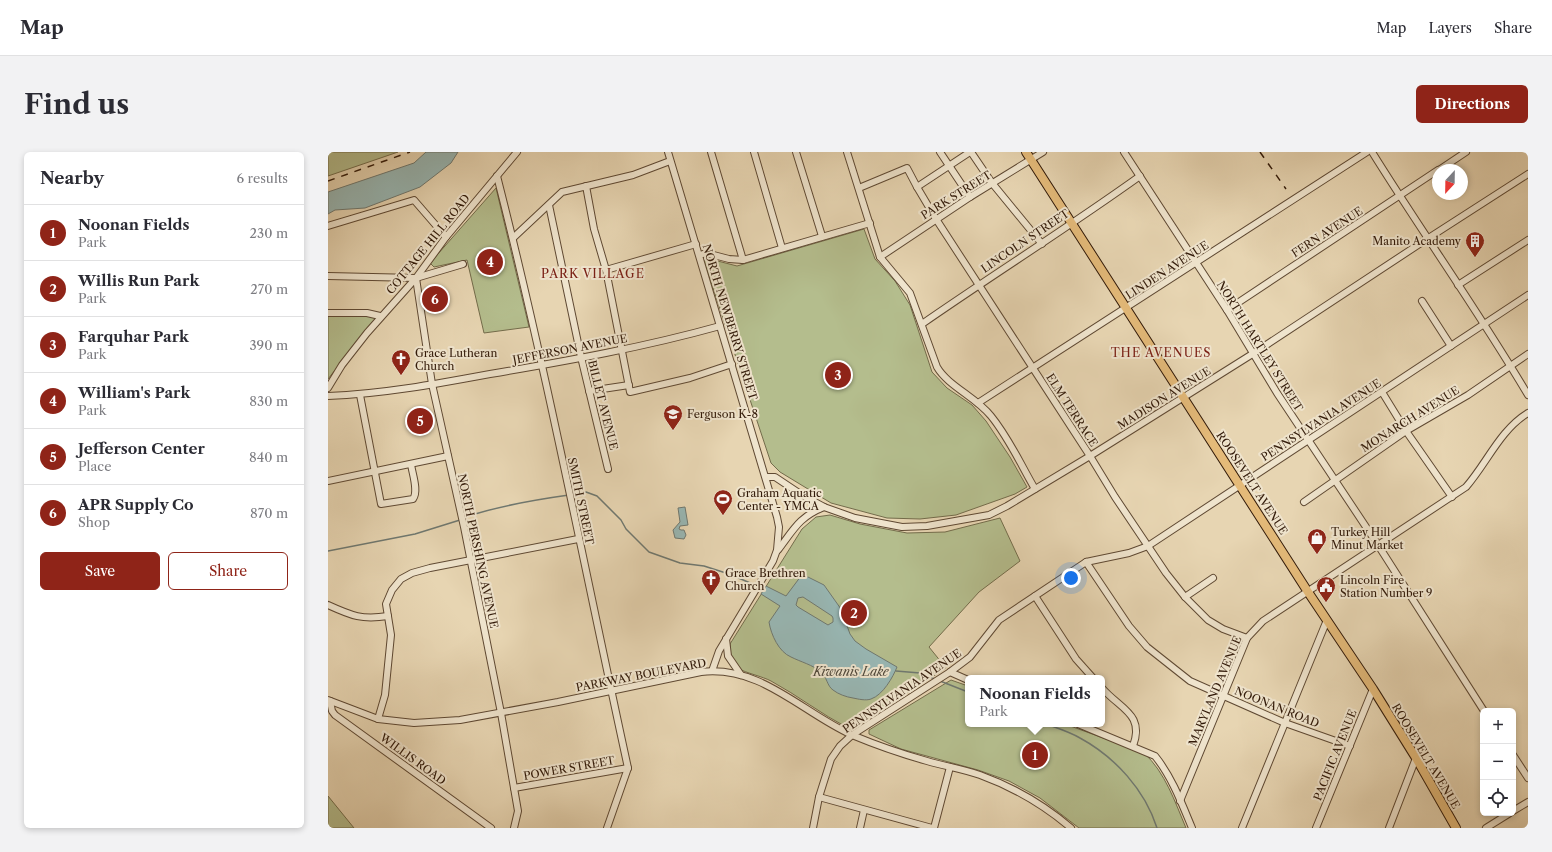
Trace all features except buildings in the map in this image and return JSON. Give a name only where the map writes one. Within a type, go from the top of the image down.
[{"type":"main road","name":"ROOSEVELT AVENUE","points":[[1026,152],[1308,592],[1373,689],[1416,758],[1456,828]]},
{"type":"street","name":"COTTAGE HILL ROAD","points":[[328,388],[342,365],[380,316],[416,278],[446,237],[517,152]]},
{"type":"street","name":"NORTH NEWBERRY STREET","points":[[668,152],[766,477],[779,527],[778,550],[773,561],[719,651],[712,671]]},
{"type":"street","points":[[711,152],[743,260]]},
{"type":"street","points":[[754,152],[782,248]]},
{"type":"street","points":[[796,152],[822,236]]},
{"type":"street","points":[[847,152],[880,257],[910,293],[937,367],[941,373],[992,416],[1035,489]]},
{"type":"street","points":[[940,152],[970,196]]},
{"type":"street","points":[[917,187],[970,152],[992,183],[1042,244]]},
{"type":"street","name":"PARK STREET","points":[[880,257],[970,196],[1043,152]]},
{"type":"street","name":"NORTH HARTLEY STREET","points":[[1124,152],[1254,353],[1277,393],[1482,708]]},
{"type":"street","name":"LINDEN AVENUE","points":[[978,403],[1033,369],[1082,335],[1127,308],[1367,152]]},
{"type":"street","points":[[1372,152],[1399,196],[1484,324],[1528,395]]},
{"type":"street","name":"FERN AVENUE","points":[[1447,164],[1466,152]]},
{"type":"street","points":[[513,238],[562,192],[633,174],[670,161]]},
{"type":"street","name":"ELM TERRACE","points":[[859,188],[907,168],[936,219],[1148,546],[1185,597],[1208,620],[1223,629],[1246,638]]},
{"type":"street","name":"FERN AVENUE","points":[[1226,310],[1432,174]]},
{"type":"street","name":"MADISON AVENUE","points":[[766,477],[775,477],[802,495],[824,507],[855,518],[902,527],[928,526],[989,515],[1007,506],[1090,456],[1254,353],[1528,174]]},
{"type":"street","name":"SMITH STREET","points":[[497,176],[513,238],[542,366],[628,768]]},
{"type":"street","name":"LINCOLN STREET","points":[[922,324],[979,284],[1042,244],[1140,176]]},
{"type":"street","points":[[586,186],[594,229],[606,270],[630,392],[690,378],[732,364]]},
{"type":"street","points":[[328,226],[414,200],[446,237]]},
{"type":"street","name":"BILLET AVENUE","points":[[549,205],[581,357],[608,469]]},
{"type":"street","points":[[700,255],[706,253],[724,258],[743,260],[870,223]]},
{"type":"street","points":[[1458,285],[1528,240]]},
{"type":"street","points":[[606,270],[696,244]]},
{"type":"street","points":[[328,276],[416,278],[463,264]]},
{"type":"street","name":"NORTH PERSHING AVENUE","points":[[416,278],[432,384],[457,502],[464,527],[501,713],[518,811],[514,828]]},
{"type":"street","name":"PENNSYLVANIA AVENUE","points":[[813,828],[819,797],[831,759],[840,746],[852,734],[931,685],[970,657],[999,620],[1086,562],[1129,553],[1148,546],[1528,295]]},
{"type":"street","points":[[1422,301],[1451,346]]},
{"type":"street","points":[[328,313],[367,313],[380,316]]},
{"type":"street","name":"JEFFERSON AVENUE","points":[[328,396],[360,395],[542,366],[682,336],[720,326]]},
{"type":"street","name":"MONARCH AVENUE","points":[[1304,502],[1406,431],[1468,395],[1528,354]]},
{"type":"street","points":[[589,391],[629,385]]},
{"type":"street","points":[[1382,392],[1406,431],[1452,497]]},
{"type":"street","points":[[360,395],[374,472],[382,504],[413,498],[415,496],[411,464]]},
{"type":"street","name":"MARYLAND AVENUE","points":[[1180,801],[1246,638],[1263,621],[1466,487],[1478,473],[1502,436],[1516,420],[1528,413]]},
{"type":"street","points":[[328,481],[448,456]]},
{"type":"street","points":[[778,550],[800,521],[811,512],[824,507]]},
{"type":"street","points":[[378,719],[385,695],[391,636],[386,604],[392,590],[401,579],[412,573],[578,539]]},
{"type":"street","name":"NOONAN ROAD","points":[[1086,562],[1129,626],[1147,647],[1190,681],[1285,724],[1350,746]]},
{"type":"street","points":[[1185,597],[1213,578]]},
{"type":"street","points":[[1035,596],[1076,659],[1090,675]]},
{"type":"street","points":[[328,605],[348,614],[370,619],[388,616]]},
{"type":"street","points":[[1242,828],[1327,620]]},
{"type":"street","points":[[726,639],[728,656],[740,675]]},
{"type":"street","name":"PARKWAY BOULEVARD","points":[[329,701],[378,719],[414,723],[460,720],[501,713],[679,676],[712,671],[740,675],[770,686],[815,714],[852,734],[908,755],[980,775],[1007,786],[1044,808],[1071,828]]},
{"type":"street","points":[[947,674],[965,679]]},
{"type":"street","name":"PACIFIC AVENUE","points":[[1316,828],[1373,689]]},
{"type":"street","points":[[1105,691],[1131,715],[1136,723],[1137,731],[1133,746]]},
{"type":"street","name":"WILLIS ROAD","points":[[329,701],[335,715],[491,828]]},
{"type":"street","points":[[1086,727],[1155,756],[1169,778],[1192,828]]},
{"type":"street","points":[[1389,828],[1416,758]]},
{"type":"street","points":[[1516,760],[1528,778]]},
{"type":"street","points":[[819,797],[933,828],[950,767]]},
{"type":"street","points":[[607,828],[628,768]]},
{"type":"street","name":"POWER STREET","points":[[514,788],[628,768]]},
{"type":"street","points":[[1516,809],[1528,802]]},
{"type":"street","points":[[860,828],[864,810]]},
{"type":"street","points":[[1486,828],[1505,816]]},
{"type":"green space","points":[[328,152],[398,152],[328,176]]},
{"type":"green space","points":[[496,188],[529,327],[484,333],[467,260],[434,267],[430,263]]},
{"type":"green space","points":[[864,229],[875,259],[895,281],[910,305],[932,372],[947,388],[972,405],[986,421],[1010,457],[1027,487],[1015,494],[956,515],[920,519],[887,518],[831,503],[780,472],[771,463],[704,261],[706,258],[737,266]]},
{"type":"green space","points":[[328,312],[377,317],[328,379]]},
{"type":"green space","points":[[830,515],[860,524],[907,533],[945,532],[1000,518],[1020,561],[979,592],[929,647],[946,668],[862,722],[848,728],[771,681],[740,669],[733,660],[730,651],[730,644],[802,529],[816,517]]},
{"type":"green space","points":[[951,680],[965,685],[965,727],[1073,727],[1144,753],[1164,778],[1186,828],[1079,828],[1040,798],[1009,781],[978,770],[901,749],[869,734],[869,730]]},
{"type":"green space","points":[[328,796],[354,828],[328,828]]},
{"type":"water","points":[[426,152],[458,152],[451,163],[420,187],[365,208],[335,210],[328,214],[328,192],[414,163]]},
{"type":"water","points":[[685,507],[688,525],[680,526],[679,529],[684,530],[686,535],[684,539],[675,538],[673,530],[680,522],[678,508]]},
{"type":"water","name":"Kiwanis Lake","points":[[801,576],[808,577],[824,585],[841,609],[850,634],[855,641],[897,667],[880,694],[871,699],[862,700],[850,698],[840,694],[829,686],[825,676],[818,670],[811,665],[787,655],[779,647],[769,622],[780,606],[761,594],[766,586],[786,596]],"holes":[[[803,597],[832,616],[833,622],[828,625],[798,607],[796,605],[798,598]]]},
{"type":"waterway","points":[[572,494],[586,492],[597,496],[621,520],[626,529],[649,552],[680,563],[704,566],[729,574],[755,585]]},
{"type":"waterway","points":[[463,518],[515,504],[569,495]]},
{"type":"waterway","points":[[328,551],[415,534],[460,520]]},
{"type":"waterway","points":[[896,671],[920,673],[935,679]]},
{"type":"waterway","points":[[940,681],[965,691]]},
{"type":"waterway","points":[[1054,727],[1080,738],[1093,746],[1117,765],[1137,788],[1152,814],[1157,828]]},
{"type":"railway","points":[[328,181],[410,152]]},
{"type":"railway","points":[[1260,152],[1286,189]]},
{"type":"place","name":"Manito Academy","points":[[1475,258]]},
{"type":"place","name":"William's Park","points":[[490,262]]},
{"type":"place","name":"APR Supply Co","points":[[435,299]]},
{"type":"place","name":"Farquhar Park","points":[[838,375]]},
{"type":"place","name":"Grace Lutheran Church","points":[[401,376]]},
{"type":"place","name":"Jefferson Center","points":[[420,421]]},
{"type":"place","name":"Ferguson K-8","points":[[673,431]]},
{"type":"place","name":"Graham Aquatic Center - YMCA","points":[[723,516]]},
{"type":"place","name":"Turkey Hill Minut Market","points":[[1317,555]]},
{"type":"place","name":"Grace Brethren Church","points":[[711,596]]},
{"type":"place","name":"Lincoln Fire Station Number 9","points":[[1326,603]]},
{"type":"place","name":"Willis Run Park","points":[[854,613]]},
{"type":"place","name":"Noonan Fields","points":[[1035,755]]},
{"type":"district","name":"PARK VILLAGE","points":[[593,273]]},
{"type":"district","name":"THE AVENUES","points":[[1161,352]]}]
